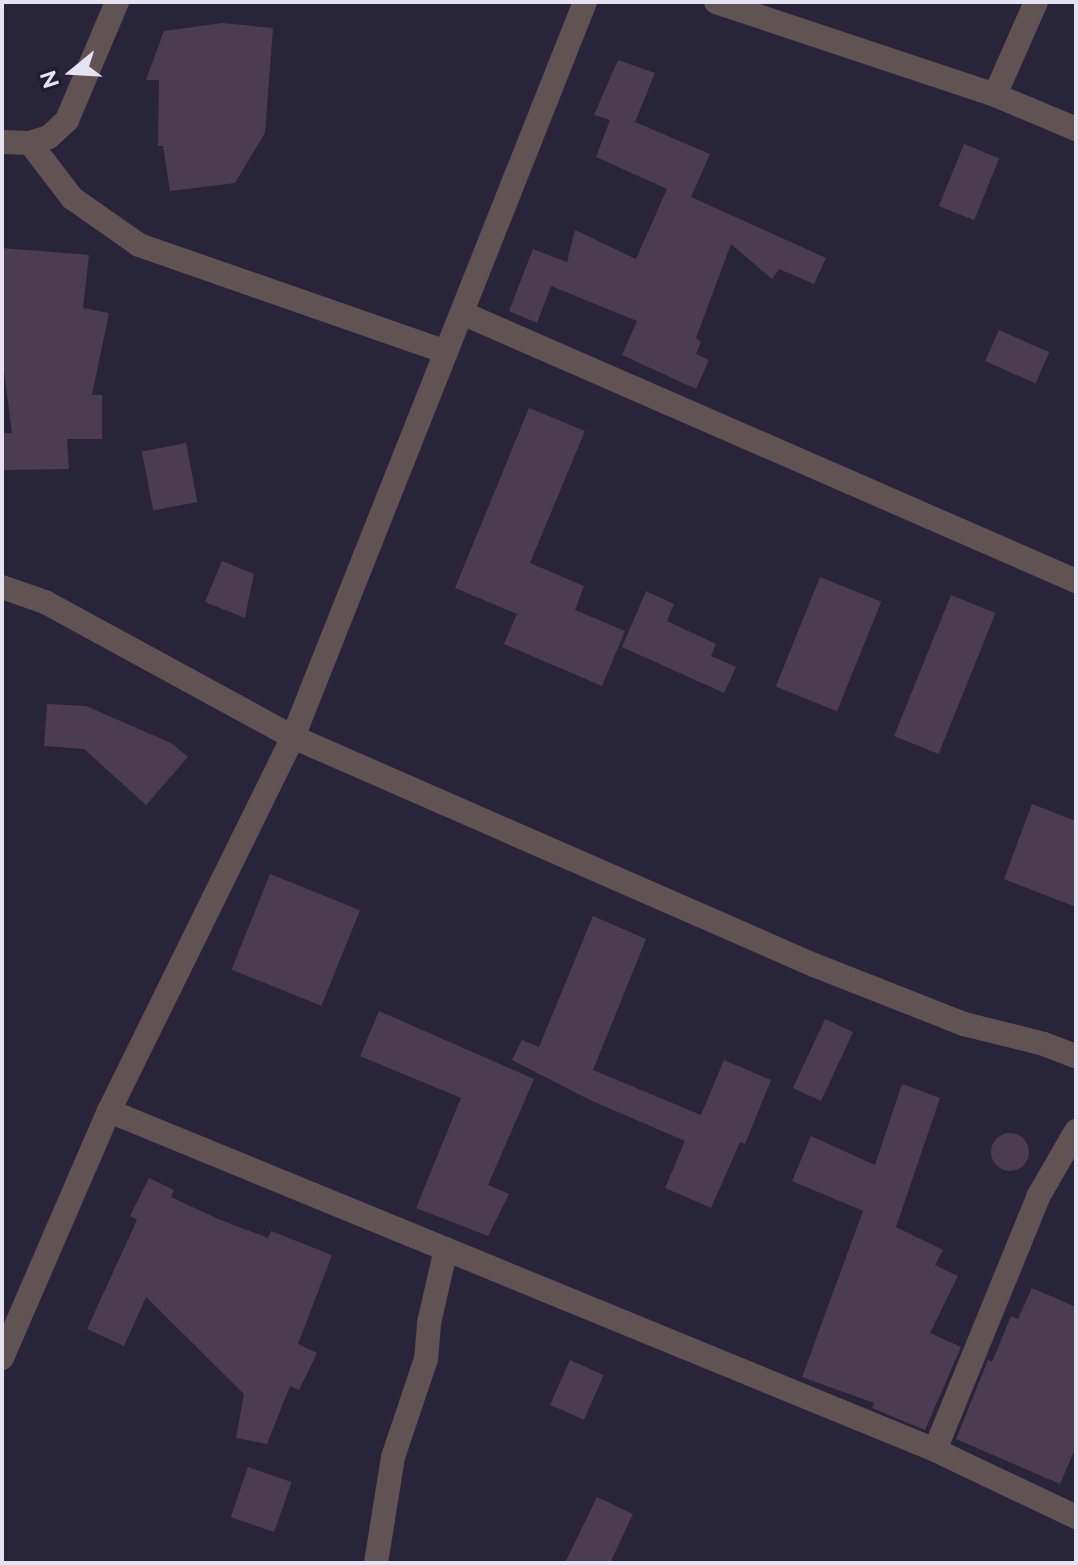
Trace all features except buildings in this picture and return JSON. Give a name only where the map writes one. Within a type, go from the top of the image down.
[{"type":"street","points":[[2,142],[30,143],[49,137],[67,120],[117,2]]},
{"type":"street","points":[[2,1358],[109,1111],[293,737],[585,2]]},
{"type":"street","points":[[716,2],[995,95],[1076,129]]},
{"type":"street","points":[[995,95],[1036,2]]},
{"type":"street","points":[[30,143],[72,198],[139,245],[446,352]]},
{"type":"street","points":[[462,313],[1076,581]]},
{"type":"street","points":[[2,587],[45,602],[293,737],[814,965],[964,1024],[1044,1044],[1076,1056]]},
{"type":"street","points":[[109,1111],[504,1270],[935,1450],[1076,1517]]},
{"type":"street","points":[[935,1450],[1038,1197],[1076,1131]]},
{"type":"street","points":[[376,1563],[393,1457],[426,1359],[429,1323],[446,1249]]}]
